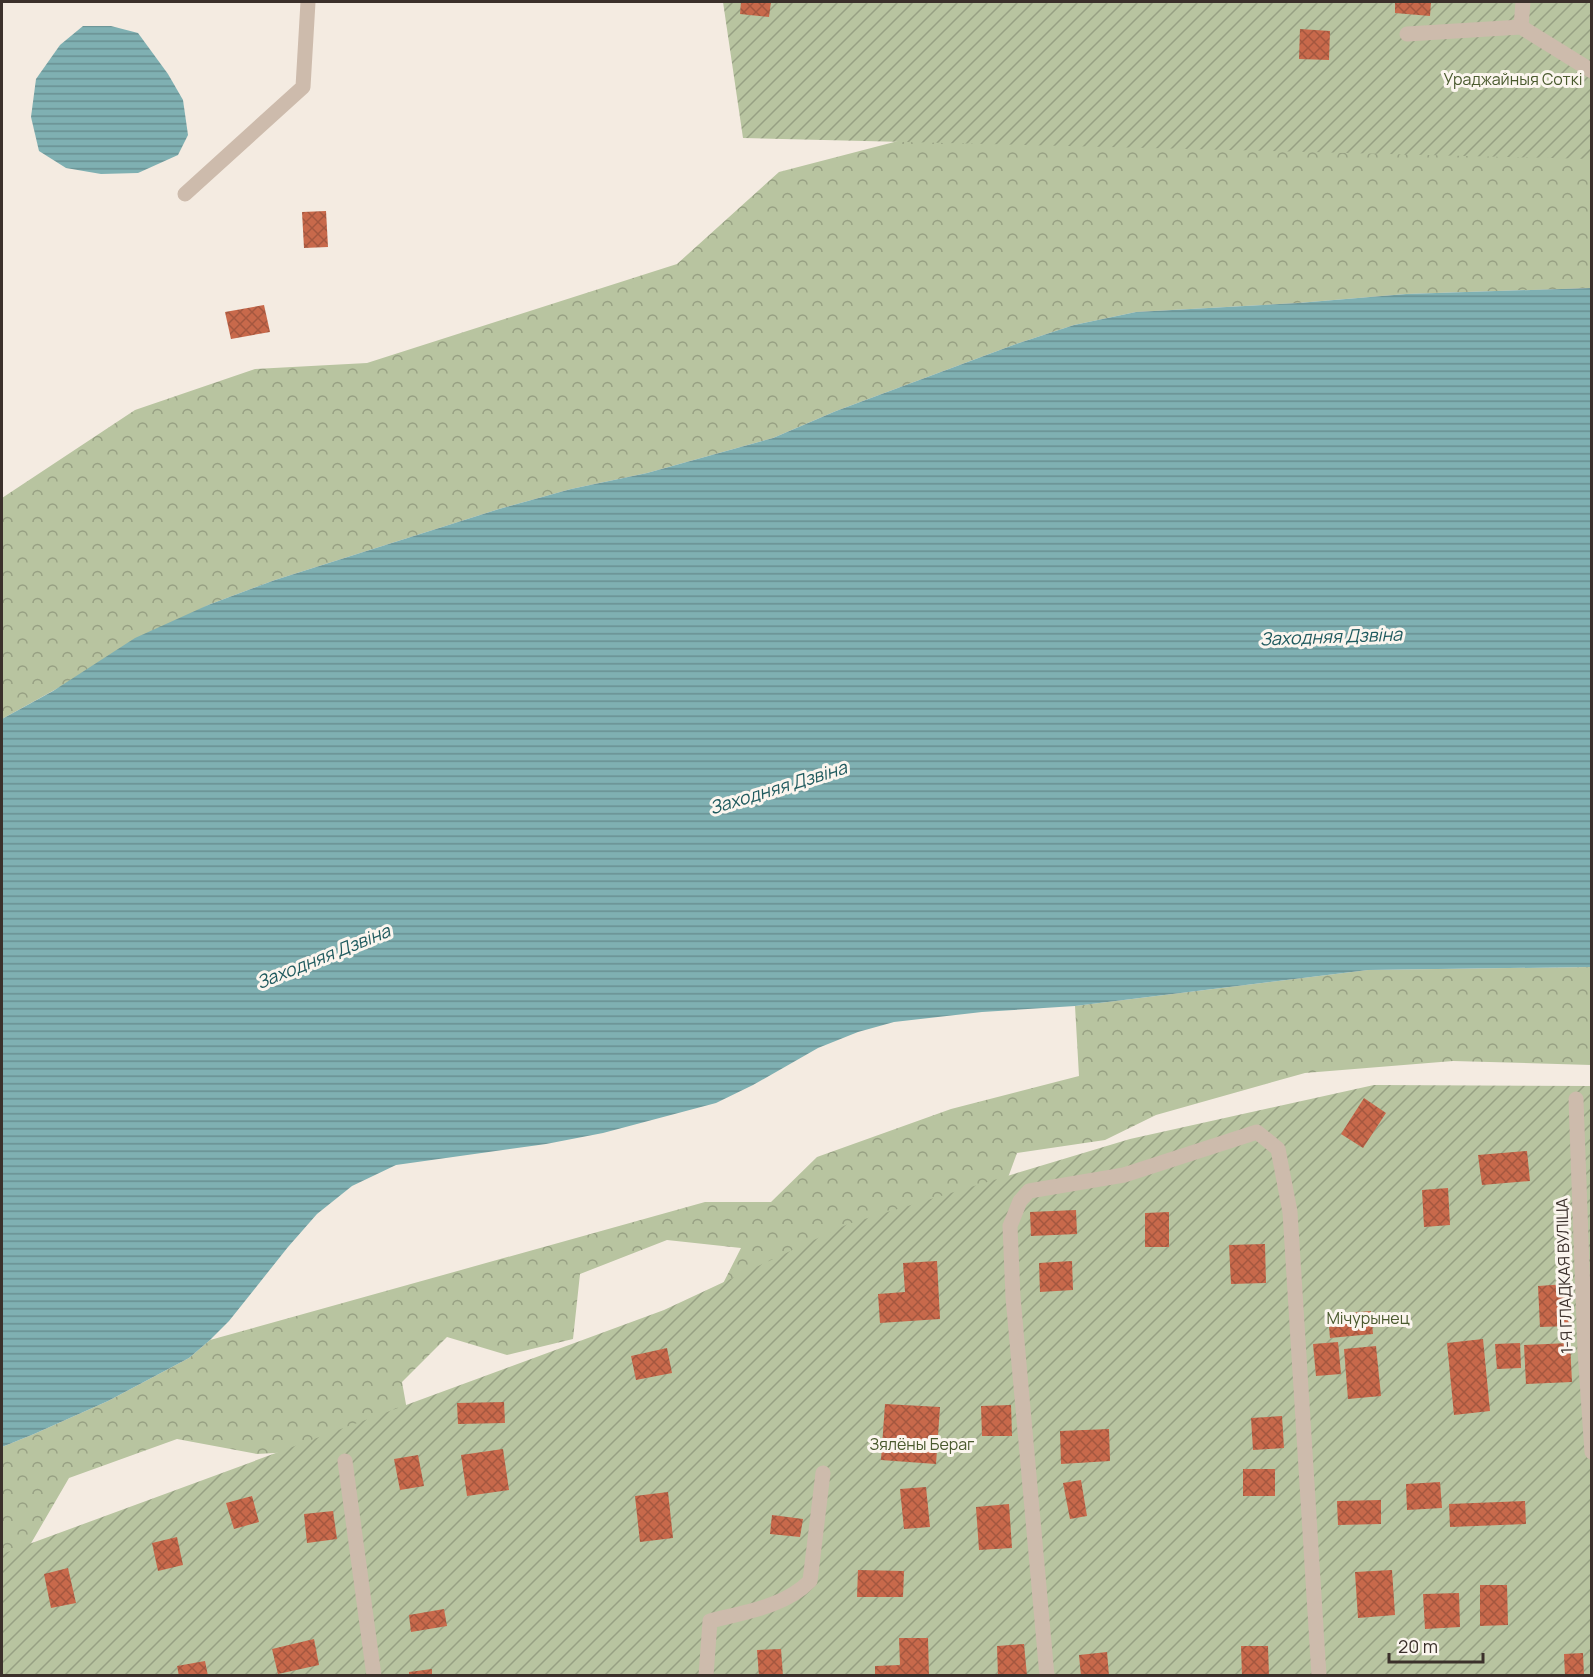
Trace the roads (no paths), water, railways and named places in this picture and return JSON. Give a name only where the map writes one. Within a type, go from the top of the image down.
[{"type":"lane","points":[[185,194],[303,87],[308,2]]},
{"type":"lane","points":[[1521,27],[1523,2]]},
{"type":"lane","points":[[1407,34],[1521,27],[1592,70]]},
{"type":"lane","name":"1-Я ГЛАДКАЯ ВУЛІЦА","points":[[1576,1099],[1585,1351],[1592,1452]]},
{"type":"lane","points":[[1047,1676],[1013,1297],[1010,1226],[1020,1202],[1029,1191],[1124,1175],[1257,1132],[1278,1149],[1290,1212],[1319,1676]]},
{"type":"lane","points":[[345,1461],[374,1676]]},
{"type":"lane","points":[[706,1676],[710,1621],[775,1604],[802,1590],[810,1581],[823,1473]]},
{"type":"water","points":[[83,26],[111,26],[138,33],[168,74],[183,100],[188,135],[178,155],[138,173],[101,174],[66,168],[39,151],[31,117],[36,79],[60,45]]},
{"type":"water","name":"Заходняя Дзвіна","points":[[1591,288],[1591,967],[1368,970],[1075,1006],[982,1012],[894,1022],[858,1032],[818,1048],[716,1103],[603,1133],[546,1144],[396,1165],[352,1186],[317,1214],[229,1321],[189,1358],[108,1401],[2,1447],[2,719],[53,691],[135,638],[208,605],[275,580],[499,509],[571,489],[647,473],[773,438],[836,411],[1074,325],[1136,312],[1406,294]]},
{"type":"park label","name":"Ураджайныя Соткі","points":[[1513,79]]},
{"type":"park label","name":"Мічурынец","points":[[1368,1318]]},
{"type":"park label","name":"Зялёны Бераг","points":[[922,1444]]}]
